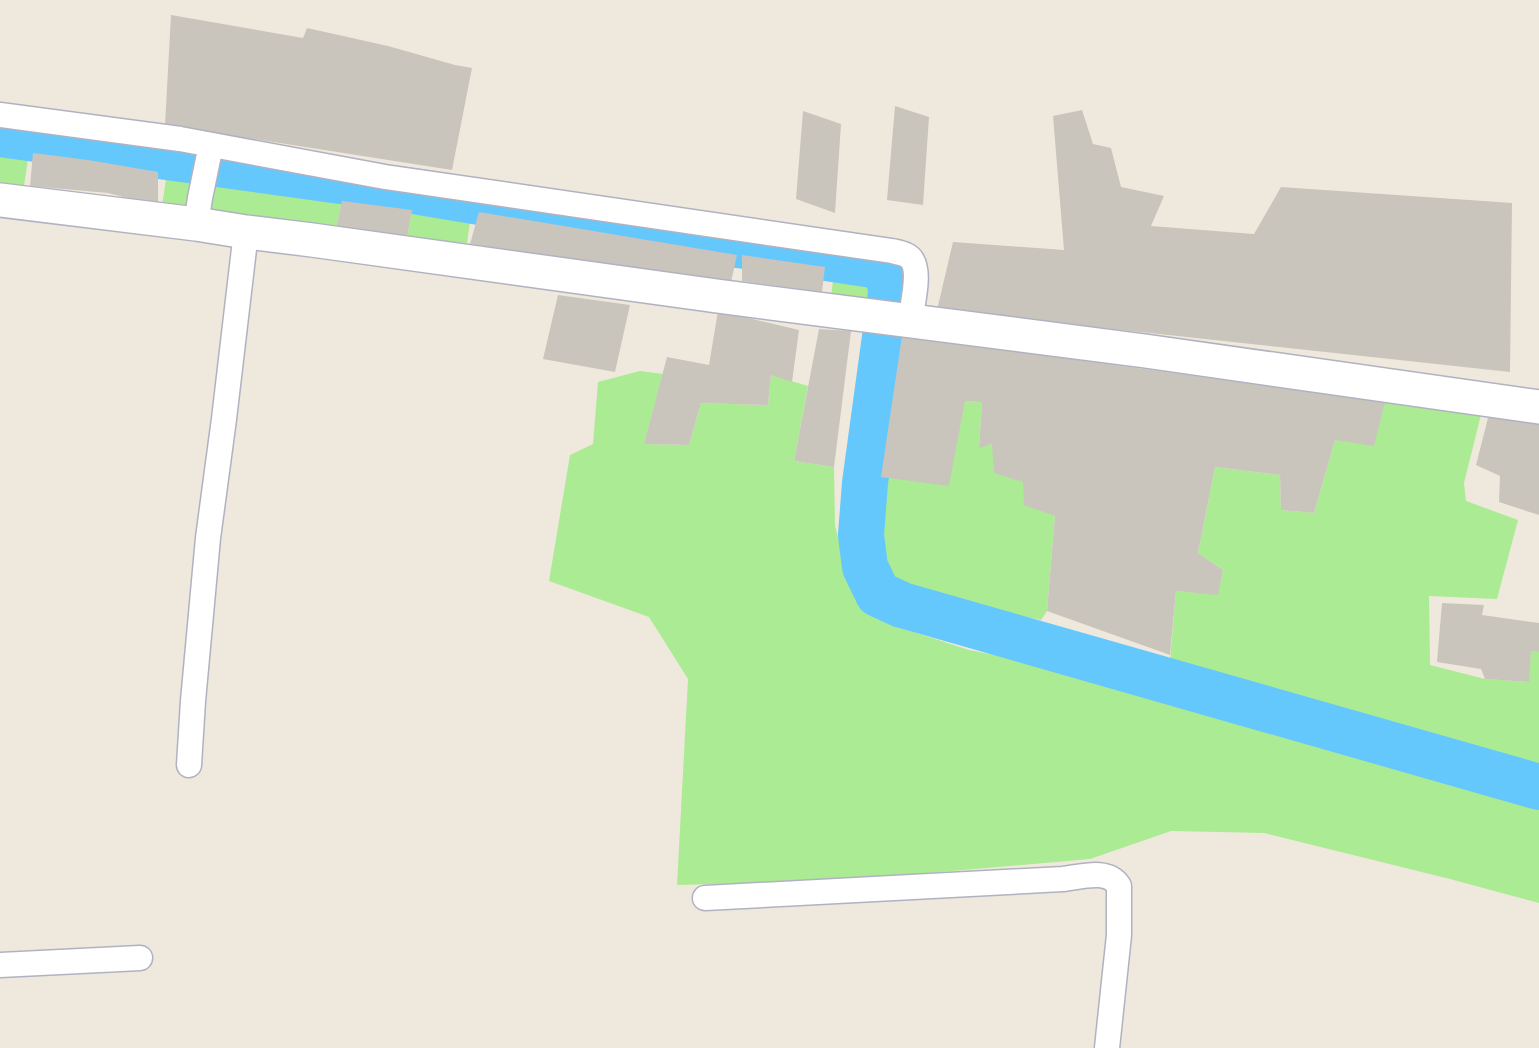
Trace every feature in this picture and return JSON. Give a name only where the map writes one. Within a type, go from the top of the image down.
[{"type":"main road","points":[[0,200],[198,211],[246,232],[717,296],[1156,352],[1539,406]]},
{"type":"street","points":[[0,115],[180,139],[385,177],[892,251],[907,255],[914,265],[916,276],[896,319]]},
{"type":"street","points":[[198,211],[211,145]]},
{"type":"street","points":[[189,765],[192,701],[208,538],[246,232]]},
{"type":"street","points":[[705,898],[1108,876],[1119,886],[1119,935],[1107,1048]]},
{"type":"street","points":[[0,965],[140,958]]},
{"type":"green space","points":[[0,149],[29,152],[24,186],[0,182]]},
{"type":"green space","points":[[199,170],[190,209],[162,206],[167,173]]},
{"type":"green space","points":[[214,173],[300,186],[342,201],[336,229],[206,211]]},
{"type":"green space","points":[[423,202],[471,214],[467,243],[407,239],[412,210]]},
{"type":"green space","points":[[834,272],[874,288],[874,299],[831,297]]},
{"type":"green space","points":[[640,371],[663,374],[644,444],[689,445],[701,403],[768,405],[771,375],[808,386],[794,461],[834,467],[835,526],[855,600],[889,624],[969,650],[1130,682],[1256,725],[1378,750],[1539,798],[1539,903],[1264,833],[1171,831],[1090,859],[835,881],[677,885],[688,679],[649,617],[549,581],[570,455],[593,444],[598,382]]},
{"type":"green space","points":[[965,401],[982,402],[979,447],[992,444],[1055,516],[1047,611],[1041,620],[902,591],[883,568],[879,545],[881,477]]},
{"type":"green space","points":[[1385,402],[1481,415],[1464,483],[1466,501],[1518,520],[1497,599],[1429,596],[1430,665],[1485,679],[1528,682],[1531,651],[1539,652],[1539,766],[1170,660],[1176,591],[1217,594],[1223,570],[1198,553],[1215,467],[1280,475],[1281,510],[1314,513],[1335,440]]},
{"type":"building","points":[[171,15],[303,38],[307,28],[472,68],[452,170],[165,125]]},
{"type":"building","points":[[895,106],[929,117],[923,205],[887,200]]},
{"type":"building","points":[[1082,110],[1093,144],[1111,148],[1121,187],[1164,196],[1151,226],[1254,234],[1281,187],[1512,203],[1510,372],[937,310],[953,242],[1064,250],[1053,116]]},
{"type":"building","points":[[803,111],[841,124],[835,213],[796,199]]},
{"type":"building","points":[[33,153],[158,172],[158,206],[108,193],[30,186]]},
{"type":"building","points":[[342,201],[412,210],[407,239],[336,229]]},
{"type":"building","points":[[479,212],[737,255],[731,282],[470,244]]},
{"type":"building","points":[[742,255],[825,267],[822,292],[742,281]]},
{"type":"building","points":[[558,295],[630,305],[615,372],[543,359]]},
{"type":"building","points":[[718,311],[799,330],[792,382],[771,375],[768,405],[701,403],[689,445],[644,444],[667,357],[709,365]]},
{"type":"building","points":[[819,329],[851,331],[834,467],[794,461]]},
{"type":"building","points":[[902,336],[1385,402],[1374,446],[1335,440],[1314,513],[1281,510],[1280,475],[1215,467],[1198,553],[1223,570],[1218,595],[1176,591],[1170,655],[1047,611],[1055,516],[1024,505],[1023,482],[994,473],[992,444],[979,448],[982,402],[965,401],[949,486],[881,477]]},
{"type":"building","points":[[1489,414],[1539,422],[1539,515],[1499,502],[1500,476],[1476,465]]},
{"type":"building","points":[[1442,603],[1484,605],[1482,615],[1539,623],[1539,652],[1531,651],[1529,682],[1485,679],[1481,669],[1437,662]]},
{"type":"waterway","points":[[0,134],[420,192],[704,240],[873,265],[889,274],[891,293],[865,483],[861,535],[865,567],[878,594],[902,605],[1539,787]]}]
